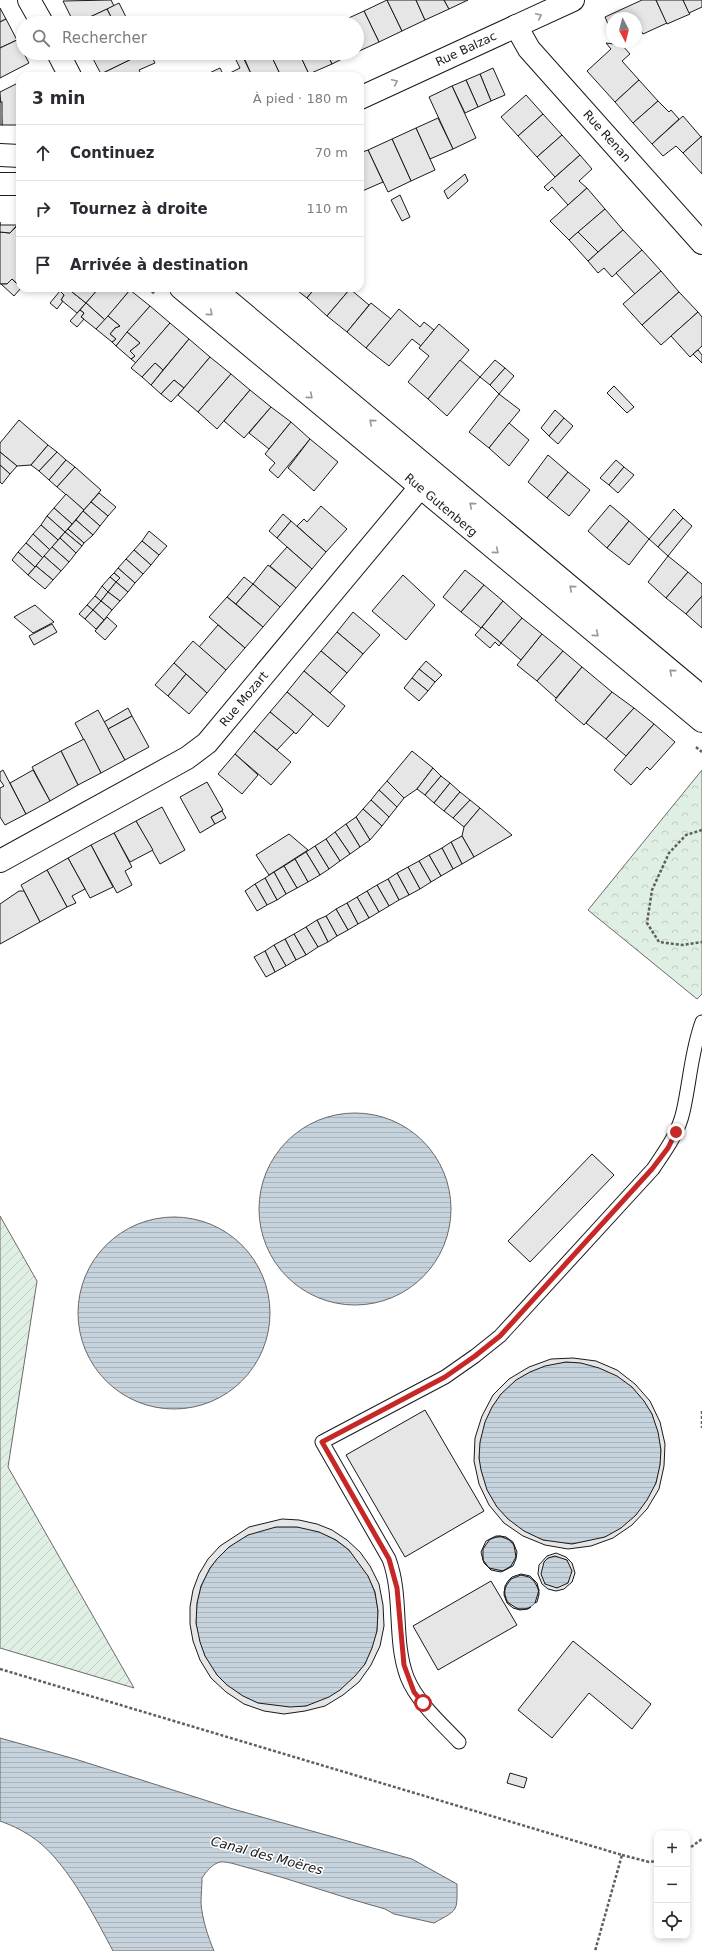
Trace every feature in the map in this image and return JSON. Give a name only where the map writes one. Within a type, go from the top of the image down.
[{"type":"street","points":[[29,0],[38,16]]},
{"type":"street","name":"Rue Balzac","points":[[364,96],[573,0]]},
{"type":"street","name":"Rue Renan","points":[[516,26],[529,49],[702,243]]},
{"type":"street","points":[[62,60],[68,72]]},
{"type":"street","points":[[0,156],[16,156]]},
{"type":"street","points":[[0,184],[16,184]]},
{"type":"street","name":"Rue Gutenberg","points":[[185,292],[702,697]]},
{"type":"street","name":"Rue Gutenberg","points":[[217,292],[426,480],[702,722]]},
{"type":"street","name":"Rue Mozart","points":[[0,861],[187,758],[207,743],[426,480]]},
{"type":"lane","points":[[459,1742],[414,1692],[408,1678],[402,1651],[394,1574],[389,1559],[322,1442],[445,1377],[500,1336],[652,1169],[668,1148],[683,1114],[693,1053],[702,1022]]},
{"type":"path","points":[[702,830],[686,835],[669,853],[652,890],[647,923],[659,942],[682,944],[702,942]]},
{"type":"path","points":[[702,1411],[702,1428]]},
{"type":"path","points":[[0,1669],[622,1855],[649,1862],[654,1861]]},
{"type":"path","points":[[690,1848],[702,1839]]},
{"type":"path","points":[[595,1951],[622,1855]]},
{"type":"green space","points":[[702,770],[702,994],[697,999],[588,910]]},
{"type":"green space","points":[[0,1216],[37,1281],[8,1467],[134,1688],[0,1648]]},
{"type":"water","points":[[346,1113],[364,1113],[392,1120],[408,1129],[423,1141],[435,1156],[444,1172],[451,1200],[451,1218],[444,1246],[435,1262],[423,1277],[408,1289],[392,1298],[364,1305],[346,1305],[327,1301],[310,1294],[294,1283],[281,1270],[270,1254],[263,1237],[259,1218],[259,1200],[263,1181],[270,1164],[281,1148],[294,1135],[310,1124],[327,1117]]},
{"type":"water","points":[[165,1217],[183,1217],[211,1224],[227,1233],[242,1245],[254,1260],[263,1276],[270,1304],[270,1322],[263,1350],[254,1366],[242,1381],[227,1393],[211,1402],[183,1409],[165,1409],[146,1405],[129,1398],[113,1387],[100,1374],[89,1358],[82,1341],[78,1322],[78,1304],[82,1285],[89,1268],[100,1252],[113,1239],[129,1228],[146,1221]]},
{"type":"water","points":[[570,1362],[588,1364],[605,1369],[613,1373],[634,1389],[650,1410],[654,1418],[659,1435],[661,1453],[659,1471],[654,1488],[650,1496],[634,1517],[613,1533],[605,1537],[588,1542],[570,1544],[552,1542],[535,1537],[527,1533],[506,1517],[490,1496],[486,1488],[481,1471],[479,1453],[481,1435],[486,1418],[490,1410],[506,1389],[527,1373],[535,1369],[552,1364]]},
{"type":"water","points":[[287,1526],[305,1528],[322,1533],[330,1537],[351,1553],[367,1574],[371,1582],[376,1599],[378,1617],[376,1635],[371,1652],[367,1660],[351,1681],[330,1697],[322,1701],[305,1706],[287,1708],[269,1706],[252,1701],[244,1697],[223,1681],[207,1660],[203,1652],[198,1635],[196,1617],[198,1599],[203,1582],[207,1574],[223,1553],[244,1537],[252,1533],[269,1528]]},
{"type":"water","points":[[496,1537],[502,1537],[506,1538],[513,1544],[516,1554],[515,1561],[509,1568],[502,1571],[496,1571],[492,1570],[485,1564],[482,1557],[482,1551],[483,1547],[489,1540]]},
{"type":"water","points":[[553,1556],[559,1556],[568,1560],[572,1572],[568,1584],[559,1588],[553,1588],[544,1584],[540,1575],[540,1569],[544,1560]]},
{"type":"water","points":[[525,1575],[534,1580],[538,1585],[538,1599],[534,1604],[529,1608],[519,1609],[515,1608],[506,1599],[505,1589],[506,1585],[515,1576]]},
{"type":"water","name":"Canal des Moëres","points":[[0,1738],[75,1759],[233,1809],[412,1859],[457,1884],[457,1900],[455,1909],[434,1923],[394,1914],[385,1909],[232,1863],[220,1862],[212,1866],[202,1878],[201,1903],[206,1927],[214,1951],[113,1951],[81,1893],[51,1853],[31,1836],[0,1821]]},
{"type":"building","points":[[111,0],[114,6],[92,16],[70,16],[63,1]]},
{"type":"building","points":[[387,0],[402,31],[379,42],[364,11]]},
{"type":"building","points":[[387,0],[416,0],[425,20],[402,31]]},
{"type":"building","points":[[416,0],[444,0],[449,9],[425,20]]},
{"type":"building","points":[[444,0],[468,0],[449,9]]},
{"type":"building","points":[[642,0],[656,0],[667,23],[643,34],[642,12],[616,12]]},
{"type":"building","points":[[656,0],[683,0],[690,14],[667,24]]},
{"type":"building","points":[[683,0],[702,0],[702,7],[689,13]]},
{"type":"building","points":[[119,3],[126,16],[110,16],[107,9]]},
{"type":"building","points":[[0,8],[6,19],[0,22]]},
{"type":"building","points":[[107,9],[110,16],[92,16]]},
{"type":"building","points":[[364,11],[379,42],[364,49],[364,16],[353,16]]},
{"type":"building","points":[[6,19],[16,40],[0,48],[0,22]]},
{"type":"building","points":[[16,40],[16,60],[27,60],[29,63],[0,78],[0,48]]},
{"type":"building","points":[[610,48],[625,48],[630,54],[622,61],[639,80],[615,102],[587,71],[611,49]]},
{"type":"building","points":[[94,60],[130,60],[105,72],[100,72]]},
{"type":"building","points":[[130,60],[154,60],[155,63],[139,70],[140,72],[105,72]]},
{"type":"building","points":[[236,60],[244,60],[250,72],[232,72],[240,68]]},
{"type":"building","points":[[245,60],[273,60],[279,72],[250,72]]},
{"type":"building","points":[[273,60],[302,60],[308,72],[279,72]]},
{"type":"building","points":[[302,60],[330,60],[332,64],[314,72],[308,72]]},
{"type":"building","points":[[330,60],[340,60],[332,64]]},
{"type":"building","points":[[220,68],[222,72],[212,72]]},
{"type":"building","points":[[493,68],[505,95],[491,101],[480,74]]},
{"type":"building","points":[[480,74],[491,101],[478,107],[466,80]]},
{"type":"building","points":[[466,80],[478,107],[465,113],[452,86]]},
{"type":"building","points":[[639,80],[658,101],[633,123],[615,102]]},
{"type":"building","points":[[16,84],[16,125],[2,125],[0,92]]},
{"type":"building","points":[[452,86],[476,138],[453,149],[429,97]]},
{"type":"building","points":[[526,95],[543,114],[518,136],[501,117]]},
{"type":"building","points":[[658,101],[669,112],[671,110],[679,119],[652,144],[633,123]]},
{"type":"building","points":[[0,102],[2,102],[2,125],[0,125]]},
{"type":"building","points":[[543,114],[562,135],[537,157],[518,136]]},
{"type":"building","points":[[683,116],[701,137],[683,153],[676,146],[663,156],[652,144]]},
{"type":"building","points":[[438,118],[453,149],[430,159],[416,128]]},
{"type":"building","points":[[416,128],[435,170],[411,181],[392,139]]},
{"type":"building","points":[[562,135],[580,155],[555,177],[537,157]]},
{"type":"building","points":[[702,136],[702,174],[683,153]]},
{"type":"building","points":[[392,139],[411,181],[388,192],[368,150]]},
{"type":"building","points":[[368,150],[383,182],[364,190],[364,152]]},
{"type":"building","points":[[580,155],[592,169],[579,181],[587,188],[568,205],[552,187],[548,191],[544,187]]},
{"type":"building","points":[[465,174],[468,181],[448,199],[444,191]]},
{"type":"building","points":[[587,188],[605,209],[569,240],[550,221]]},
{"type":"building","points":[[400,195],[410,217],[402,221],[391,200]]},
{"type":"building","points":[[605,209],[623,230],[598,252],[578,232]]},
{"type":"building","points":[[0,225],[16,225],[10,233],[0,232]]},
{"type":"building","points":[[16,227],[16,282],[12,279],[7,284],[0,284],[0,232],[10,233]]},
{"type":"building","points":[[623,230],[642,250],[612,277],[604,268],[598,273],[588,261]]},
{"type":"building","points":[[578,232],[598,252],[588,261],[569,240]]},
{"type":"building","points":[[642,250],[661,271],[635,294],[616,273]]},
{"type":"building","points":[[661,271],[679,292],[642,325],[623,304]]},
{"type":"building","points":[[12,279],[16,283],[16,292],[18,292],[14,296],[1,284],[7,284]]},
{"type":"building","points":[[59,292],[64,295],[61,300],[63,301],[57,309],[50,303]]},
{"type":"building","points":[[61,292],[72,292],[86,303],[77,313],[61,300],[64,295]]},
{"type":"building","points":[[72,292],[96,292],[86,303]]},
{"type":"building","points":[[96,292],[128,292],[105,320],[86,303]]},
{"type":"building","points":[[128,292],[132,292],[150,306],[116,346],[112,342],[116,339],[110,334],[115,328],[120,326],[108,316]]},
{"type":"building","points":[[299,292],[312,292],[307,298]]},
{"type":"building","points":[[312,292],[347,292],[327,316],[307,298]]},
{"type":"building","points":[[347,292],[354,292],[369,305],[347,332],[327,316]]},
{"type":"building","points":[[679,292],[698,312],[661,345],[642,325]]},
{"type":"building","points":[[86,303],[105,320],[96,329],[81,317],[84,313],[80,310]]},
{"type":"building","points":[[371,303],[391,319],[366,348],[347,332]]},
{"type":"building","points":[[150,306],[170,323],[136,363],[131,359],[135,356],[130,351],[140,343],[127,332]]},
{"type":"building","points":[[399,309],[420,327],[424,322],[434,330],[421,346],[412,339],[389,366],[366,348]]},
{"type":"building","points":[[80,310],[84,313],[81,317],[84,319],[77,327],[70,321]]},
{"type":"building","points":[[698,312],[702,317],[702,346],[690,357],[671,336]]},
{"type":"building","points":[[108,316],[120,326],[115,328],[110,334],[116,339],[112,342],[96,329]]},
{"type":"building","points":[[170,323],[189,339],[163,370],[155,363],[142,377],[131,368]]},
{"type":"building","points":[[439,324],[469,350],[428,399],[408,382],[429,356],[419,348]]},
{"type":"building","points":[[127,332],[140,343],[130,351],[135,356],[131,359],[116,346]]},
{"type":"building","points":[[189,339],[210,357],[184,388],[174,380],[161,394],[151,385]]},
{"type":"building","points":[[698,350],[702,355],[702,363],[693,354]]},
{"type":"building","points":[[210,357],[231,374],[198,412],[178,395]]},
{"type":"building","points":[[460,360],[480,377],[447,416],[428,399]]},
{"type":"building","points":[[495,360],[505,368],[490,385],[480,377]]},
{"type":"building","points":[[155,363],[163,370],[151,385],[142,377]]},
{"type":"building","points":[[505,368],[514,376],[499,394],[490,385]]},
{"type":"building","points":[[231,374],[250,390],[217,429],[198,412]]},
{"type":"building","points":[[174,380],[184,388],[171,402],[161,394]]},
{"type":"building","points":[[614,386],[634,407],[627,413],[607,393]]},
{"type":"building","points":[[250,390],[271,407],[244,438],[224,421]]},
{"type":"building","points":[[499,394],[520,410],[489,448],[469,432]]},
{"type":"building","points":[[271,407],[291,422],[269,449],[249,433]]},
{"type":"building","points":[[555,410],[564,418],[549,436],[541,428]]},
{"type":"building","points":[[564,418],[573,426],[558,444],[549,436]]},
{"type":"building","points":[[19,420],[48,445],[31,465],[17,466],[0,452],[0,443]]},
{"type":"building","points":[[291,422],[310,439],[278,478],[269,470],[275,463],[265,454]]},
{"type":"building","points":[[509,423],[529,440],[509,466],[489,448]]},
{"type":"building","points":[[310,439],[338,462],[314,491],[288,468]]},
{"type":"building","points":[[48,445],[57,452],[39,471],[31,465]]},
{"type":"building","points":[[0,452],[17,466],[10,474],[0,465]]},
{"type":"building","points":[[57,452],[66,460],[49,480],[39,471]]},
{"type":"building","points":[[548,455],[568,472],[547,498],[528,482]]},
{"type":"building","points":[[66,460],[75,467],[57,487],[49,480]]},
{"type":"building","points":[[616,460],[624,467],[609,485],[600,478]]},
{"type":"building","points":[[0,465],[10,474],[2,484],[0,482]]},
{"type":"building","points":[[75,467],[101,490],[84,510],[57,487]]},
{"type":"building","points":[[624,467],[634,475],[618,493],[609,485]]},
{"type":"building","points":[[568,472],[590,490],[569,516],[547,498]]},
{"type":"building","points":[[99,493],[116,507],[108,516],[91,502]]},
{"type":"building","points":[[66,494],[84,510],[72,524],[54,508]]},
{"type":"building","points":[[91,502],[108,516],[100,526],[83,511]]},
{"type":"building","points":[[610,505],[629,521],[607,548],[588,531]]},
{"type":"building","points":[[321,506],[347,529],[326,552],[297,526],[304,519],[307,522]]},
{"type":"building","points":[[54,508],[72,524],[65,532],[47,516]]},
{"type":"building","points":[[674,509],[683,518],[658,547],[649,539]]},
{"type":"building","points":[[83,511],[100,526],[93,535],[76,520]]},
{"type":"building","points":[[283,514],[291,521],[277,538],[269,531]]},
{"type":"building","points":[[47,516],[65,532],[58,540],[41,525]]},
{"type":"building","points":[[683,518],[692,526],[668,556],[658,547]]},
{"type":"building","points":[[76,520],[93,535],[84,543],[68,529]]},
{"type":"building","points":[[291,521],[326,552],[312,569],[277,538]]},
{"type":"building","points":[[629,521],[649,539],[629,565],[607,548]]},
{"type":"building","points":[[41,525],[58,540],[50,550],[33,534]]},
{"type":"building","points":[[68,529],[84,543],[82,546],[65,532]]},
{"type":"building","points":[[149,531],[167,546],[159,555],[142,541]]},
{"type":"building","points":[[65,532],[82,546],[76,553],[60,538]]},
{"type":"building","points":[[33,534],[50,550],[43,558],[26,543]]},
{"type":"building","points":[[60,538],[76,553],[69,562],[52,547]]},
{"type":"building","points":[[142,541],[159,555],[151,565],[134,550]]},
{"type":"building","points":[[26,543],[43,558],[35,567],[18,552]]},
{"type":"building","points":[[52,547],[69,562],[61,571],[44,556]]},
{"type":"building","points":[[287,547],[312,569],[296,588],[270,566]]},
{"type":"building","points":[[134,550],[151,565],[143,574],[126,559]]},
{"type":"building","points":[[18,552],[35,567],[28,575],[12,560]]},
{"type":"building","points":[[44,556],[61,571],[53,580],[36,566]]},
{"type":"building","points":[[668,556],[688,572],[666,598],[648,582]]},
{"type":"building","points":[[126,559],[143,574],[135,583],[118,568]]},
{"type":"building","points":[[268,565],[296,588],[280,607],[253,584]]},
{"type":"building","points":[[36,566],[53,580],[45,589],[28,575]]},
{"type":"building","points":[[118,568],[135,583],[128,592],[116,582],[120,578],[114,573]]},
{"type":"building","points":[[465,570],[484,585],[461,612],[443,597]]},
{"type":"building","points":[[688,572],[702,584],[702,596],[686,614],[666,598]]},
{"type":"building","points":[[114,573],[120,578],[116,582],[110,577]]},
{"type":"building","points":[[403,575],[435,605],[406,640],[372,611]]},
{"type":"building","points":[[110,577],[116,582],[108,592],[102,586]]},
{"type":"building","points":[[244,577],[253,584],[236,604],[227,597]]},
{"type":"building","points":[[116,582],[128,592],[120,601],[108,592]]},
{"type":"building","points":[[253,584],[280,607],[263,627],[236,604]]},
{"type":"building","points":[[484,585],[503,601],[481,628],[461,612]]},
{"type":"building","points":[[102,586],[108,592],[101,601],[95,596]]},
{"type":"building","points":[[108,592],[120,601],[112,610],[101,601]]},
{"type":"building","points":[[95,596],[101,601],[93,610],[87,605]]},
{"type":"building","points":[[702,596],[702,628],[686,614]]},
{"type":"building","points":[[227,597],[263,627],[245,648],[209,617]]},
{"type":"building","points":[[101,601],[112,610],[104,620],[93,610]]},
{"type":"building","points":[[503,601],[522,618],[501,643],[482,627]]},
{"type":"building","points":[[35,605],[54,622],[33,633],[14,617]]},
{"type":"building","points":[[87,605],[93,610],[85,619],[79,614]]},
{"type":"building","points":[[93,610],[104,620],[96,629],[85,619]]},
{"type":"building","points":[[353,612],[380,635],[363,654],[337,632]]},
{"type":"building","points":[[107,617],[117,626],[105,640],[95,631]]},
{"type":"building","points":[[522,618],[542,634],[521,660],[501,643]]},
{"type":"building","points":[[52,624],[57,632],[34,645],[29,636]]},
{"type":"building","points":[[218,625],[245,648],[226,670],[199,647]]},
{"type":"building","points":[[482,627],[501,643],[499,646],[495,642],[490,648],[475,635]]},
{"type":"building","points":[[337,632],[363,654],[347,673],[321,651]]},
{"type":"building","points":[[542,634],[563,651],[537,681],[517,665]]},
{"type":"building","points":[[193,641],[226,670],[207,693],[174,663]]},
{"type":"building","points":[[321,651],[347,673],[330,693],[304,671]]},
{"type":"building","points":[[563,651],[582,667],[556,698],[537,681]]},
{"type":"building","points":[[426,661],[442,675],[435,682],[419,669]]},
{"type":"building","points":[[174,663],[186,674],[168,696],[155,685]]},
{"type":"building","points":[[582,667],[612,692],[584,725],[555,700]]},
{"type":"building","points":[[419,669],[435,682],[428,691],[412,678]]},
{"type":"building","points":[[304,671],[345,706],[328,727],[287,692]]},
{"type":"building","points":[[186,674],[207,693],[189,714],[168,696]]},
{"type":"building","points":[[412,678],[428,691],[419,701],[404,688]]},
{"type":"building","points":[[287,692],[313,714],[296,734],[270,712]]},
{"type":"building","points":[[612,692],[634,708],[606,739],[586,723]]},
{"type":"building","points":[[128,708],[132,716],[108,729],[104,722]]},
{"type":"building","points":[[634,708],[654,724],[626,756],[606,739]]},
{"type":"building","points":[[98,710],[125,760],[101,773],[75,723]]},
{"type":"building","points":[[270,712],[294,732],[277,750],[254,731]]},
{"type":"building","points":[[132,716],[149,747],[125,760],[108,729]]},
{"type":"building","points":[[654,724],[675,742],[650,770],[647,767],[631,785],[614,770]]},
{"type":"building","points":[[254,731],[291,762],[271,785],[235,754]]},
{"type":"building","points":[[84,739],[101,773],[78,785],[61,751]]},
{"type":"building","points":[[61,751],[78,785],[50,801],[32,767]]},
{"type":"building","points":[[412,751],[433,768],[417,789],[404,798],[387,781]]},
{"type":"building","points":[[235,754],[258,775],[242,794],[218,774]]},
{"type":"building","points":[[433,768],[441,776],[425,795],[417,789]]},
{"type":"building","points":[[3,770],[26,814],[5,825],[0,817],[0,788],[4,786],[0,780],[0,772]]},
{"type":"building","points":[[33,770],[50,801],[26,814],[10,783]]},
{"type":"building","points":[[441,776],[450,783],[434,803],[425,795]]},
{"type":"building","points":[[387,781],[404,798],[397,807],[379,790]]},
{"type":"building","points":[[207,782],[223,810],[211,817],[215,824],[200,833],[180,797]]},
{"type":"building","points":[[450,783],[460,792],[444,811],[434,803]]},
{"type":"building","points":[[379,790],[397,807],[389,817],[371,800]]},
{"type":"building","points":[[460,792],[470,800],[453,818],[444,811]]},
{"type":"building","points":[[371,800],[389,817],[382,826],[363,809]]},
{"type":"building","points":[[470,800],[480,808],[464,827],[453,818]]},
{"type":"building","points":[[162,807],[185,850],[160,864],[136,821]]},
{"type":"building","points":[[480,808],[512,835],[474,857],[462,836],[464,827]]},
{"type":"building","points":[[363,809],[382,826],[370,840],[356,817]]},
{"type":"building","points":[[222,811],[226,818],[215,824],[211,817]]},
{"type":"building","points":[[356,817],[370,840],[360,847],[346,824]]},
{"type":"building","points":[[136,821],[153,850],[130,862],[114,833]]},
{"type":"building","points":[[346,824],[360,847],[350,854],[335,832]]},
{"type":"building","points":[[335,832],[350,854],[340,861],[326,839]]},
{"type":"building","points":[[114,833],[132,867],[125,871],[132,885],[117,893],[91,845]]},
{"type":"building","points":[[289,834],[308,850],[269,875],[256,855]]},
{"type":"building","points":[[462,836],[474,857],[462,864],[451,842]]},
{"type":"building","points":[[326,839],[340,861],[329,869],[315,846]]},
{"type":"building","points":[[451,842],[462,864],[453,869],[442,848]]},
{"type":"building","points":[[91,845],[113,887],[90,898],[68,858]]},
{"type":"building","points":[[315,846],[329,869],[320,875],[306,852]]},
{"type":"building","points":[[442,848],[453,869],[441,876],[429,855]]},
{"type":"building","points":[[306,852],[320,875],[308,882],[295,859]]},
{"type":"building","points":[[429,855],[441,876],[431,882],[419,861]]},
{"type":"building","points":[[68,858],[85,889],[72,896],[76,903],[67,907],[47,870]]},
{"type":"building","points":[[295,859],[308,882],[297,888],[284,866]]},
{"type":"building","points":[[419,861],[431,882],[420,889],[408,867]]},
{"type":"building","points":[[284,866],[297,888],[286,894],[274,872]]},
{"type":"building","points":[[408,867],[420,889],[409,895],[397,873]]},
{"type":"building","points":[[47,870],[67,907],[40,922],[21,885]]},
{"type":"building","points":[[274,872],[286,894],[277,900],[265,878]]},
{"type":"building","points":[[397,873],[409,895],[399,900],[388,879]]},
{"type":"building","points":[[265,878],[277,900],[267,905],[255,884]]},
{"type":"building","points":[[388,879],[399,900],[389,906],[377,885]]},
{"type":"building","points":[[255,884],[267,905],[257,911],[245,891]]},
{"type":"building","points":[[377,885],[389,906],[379,912],[367,891]]},
{"type":"building","points":[[19,891],[24,891],[40,922],[0,944],[0,904]]},
{"type":"building","points":[[367,891],[379,912],[369,918],[357,897]]},
{"type":"building","points":[[357,897],[369,918],[358,924],[347,903]]},
{"type":"building","points":[[347,903],[358,924],[348,930],[336,909]]},
{"type":"building","points":[[336,909],[348,930],[337,936],[326,916]]},
{"type":"building","points":[[326,916],[337,936],[328,942],[317,920]]},
{"type":"building","points":[[317,920],[328,942],[318,947],[306,927]]},
{"type":"building","points":[[306,927],[318,947],[306,955],[294,934]]},
{"type":"building","points":[[294,934],[306,955],[296,960],[285,939]]},
{"type":"building","points":[[285,939],[296,960],[286,966],[274,945]]},
{"type":"building","points":[[274,945],[286,966],[275,972],[265,951]]},
{"type":"building","points":[[265,951],[275,972],[266,977],[254,957]]},
{"type":"building","points":[[592,1154],[614,1175],[530,1262],[508,1241]]},
{"type":"building","points":[[573,1358],[596,1361],[617,1370],[635,1384],[650,1401],[660,1422],[665,1444],[664,1466],[659,1489],[647,1509],[632,1525],[613,1538],[591,1546],[568,1549],[545,1545],[523,1536],[504,1523],[489,1505],[479,1484],[474,1461],[475,1438],[482,1416],[493,1395],[509,1379],[529,1367],[551,1359]],"holes":[[[566,1362],[581,1363],[599,1368],[617,1376],[632,1387],[644,1401],[652,1414],[658,1432],[661,1450],[660,1465],[656,1483],[647,1500],[636,1515],[621,1528],[605,1537],[572,1544],[543,1540],[524,1531],[508,1519],[497,1507],[487,1490],[479,1458],[480,1442],[485,1422],[492,1407],[501,1394],[516,1380],[545,1366]]]},
{"type":"building","points":[[425,1410],[484,1511],[405,1557],[346,1455]]},
{"type":"building","points":[[282,1519],[299,1520],[317,1524],[332,1530],[347,1540],[360,1552],[370,1566],[379,1584],[383,1605],[384,1626],[380,1646],[371,1665],[359,1682],[343,1695],[325,1706],[284,1714],[264,1711],[244,1704],[226,1692],[211,1678],[200,1660],[193,1641],[190,1624],[190,1607],[193,1590],[199,1574],[208,1559],[220,1546],[249,1527]],"holes":[[[276,1527],[297,1527],[319,1532],[336,1540],[349,1550],[368,1576],[375,1592],[378,1611],[377,1631],[365,1664],[340,1690],[329,1697],[306,1706],[290,1707],[258,1703],[243,1696],[227,1685],[217,1675],[205,1656],[196,1623],[197,1603],[201,1586],[210,1568],[229,1547],[248,1535]]]},
{"type":"building","points":[[500,1536],[506,1537],[513,1542],[517,1552],[516,1559],[513,1566],[503,1571],[511,1566],[516,1557],[514,1545],[510,1540]]},
{"type":"building","points":[[490,1539],[483,1549],[483,1559],[481,1552],[486,1541]]},
{"type":"building","points":[[556,1553],[566,1557],[572,1563],[575,1573],[572,1582],[564,1589],[556,1591],[548,1589],[542,1584],[538,1574],[539,1565],[547,1556]],"holes":[[[555,1556],[567,1560],[572,1571],[568,1583],[557,1588],[545,1584],[541,1574],[544,1562],[548,1558]]]},
{"type":"building","points":[[489,1568],[503,1571],[491,1570]]},
{"type":"building","points":[[521,1574],[530,1576],[537,1583],[538,1588],[534,1581],[529,1577],[521,1575],[511,1579],[504,1590],[508,1581],[512,1577]]},
{"type":"building","points":[[491,1581],[517,1625],[438,1670],[413,1626]]},
{"type":"building","points":[[539,1591],[537,1602],[535,1603]]},
{"type":"building","points":[[504,1593],[507,1602],[518,1609],[526,1609],[531,1607],[528,1609],[520,1610],[513,1608],[507,1603]]},
{"type":"building","points":[[573,1641],[651,1704],[632,1729],[589,1693],[552,1738],[518,1710]]},
{"type":"building","points":[[510,1773],[527,1778],[524,1788],[507,1783]]},
{"type":"route","points":[[423,1703],[414,1692],[404,1665],[397,1588],[389,1559],[322,1442],[445,1377],[500,1336],[652,1169],[668,1148],[676,1132]]}]
